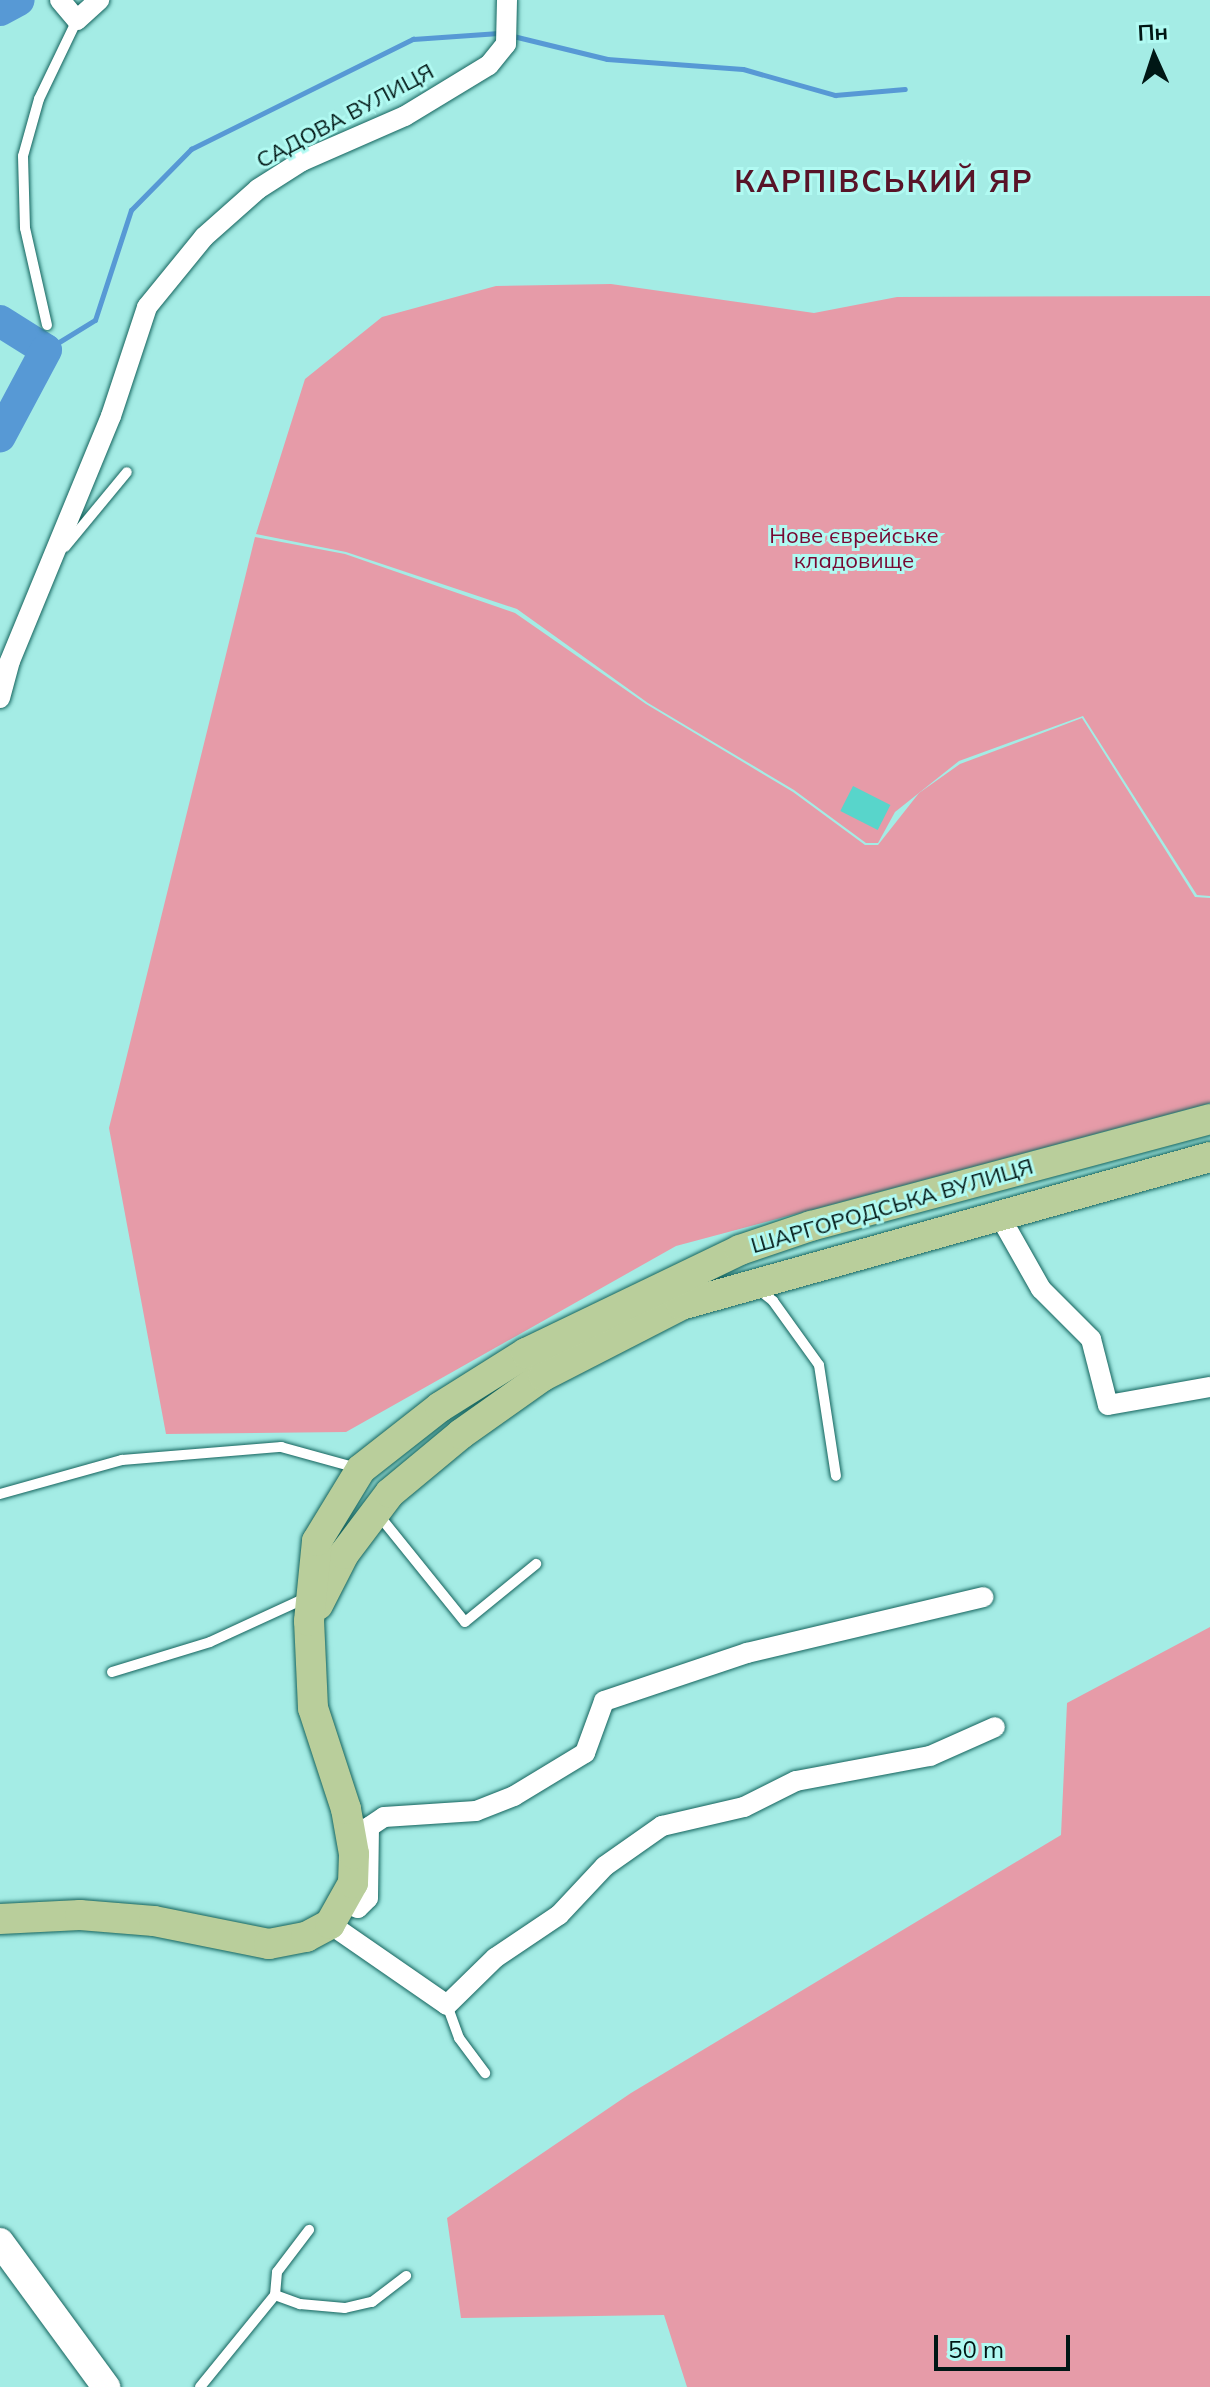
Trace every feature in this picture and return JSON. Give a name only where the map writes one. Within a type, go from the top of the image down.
[{"type":"main road","name":"ШАРГОРОДСЬКА ВУЛИЦЯ","points":[[337,1913],[353,1883],[354,1854],[346,1809],[313,1708],[311,1608],[317,1541],[361,1469],[440,1407],[526,1353],[740,1250],[1210,1119]]},
{"type":"main road","name":"ШАРГОРОДСЬКА ВУЛИЦЯ","points":[[311,1608],[344,1554],[376,1511],[461,1434],[543,1376],[681,1305],[750,1282],[1210,1157]]},
{"type":"main road","points":[[0,1919],[80,1915],[154,1921],[269,1944],[306,1937],[337,1913]]},
{"type":"street","points":[[60,0],[77,20],[99,0]]},
{"type":"street","name":"САДОВА ВУЛИЦЯ","points":[[47,571],[111,416],[147,307],[204,237],[258,189],[302,161],[405,116],[489,65],[506,44],[511,21],[507,0]]},
{"type":"street","points":[[0,698],[47,571]]},
{"type":"street","points":[[998,1213],[1041,1289],[1091,1339],[1108,1405],[1210,1387]]},
{"type":"street","points":[[337,1913],[358,1908],[368,1898],[369,1827],[384,1817],[476,1811],[514,1796],[585,1753],[604,1701],[747,1653],[983,1597]]},
{"type":"street","points":[[337,1913],[447,2005],[495,1958],[559,1915],[605,1866],[662,1826],[744,1807],[796,1781],[930,1756],[995,1727]]},
{"type":"street","points":[[0,2242],[106,2387]]},
{"type":"lane","points":[[47,325],[25,228],[23,156],[39,99],[77,20]]},
{"type":"lane","points":[[47,571],[127,472]]},
{"type":"lane","points":[[750,1282],[773,1301],[819,1365],[836,1476]]},
{"type":"lane","points":[[0,1494],[122,1460],[281,1447],[361,1469]]},
{"type":"lane","points":[[376,1511],[465,1622],[536,1564]]},
{"type":"lane","points":[[112,1672],[311,1608]]},
{"type":"lane","points":[[447,2005],[459,2038],[485,2073]]},
{"type":"lane","points":[[200,2387],[275,2295],[277,2272],[309,2230]]},
{"type":"lane","points":[[275,2295],[300,2304],[345,2308],[372,2302],[406,2276]]},
{"type":"green space","name":"Нове єврейське кладовище","points":[[611,284],[814,313],[897,297],[1210,296],[1210,896],[1197,895],[1083,716],[959,761],[895,812],[878,843],[866,843],[794,790],[648,703],[517,609],[346,552],[256,534],[305,379],[382,317],[496,286]]},
{"type":"green space","points":[[255,537],[345,554],[515,613],[646,704],[793,792],[865,845],[878,845],[919,793],[960,764],[1082,718],[1195,897],[1210,898],[1210,1103],[676,1246],[346,1432],[166,1434],[109,1128]]},
{"type":"green space","points":[[1210,1627],[1210,2387],[687,2387],[664,2315],[461,2318],[447,2218],[631,2093],[1061,1835],[1067,1703]]},
{"type":"building","points":[[853,786],[890,805],[878,830],[840,811]]},
{"type":"waterway","points":[[0,10],[19,0]]},
{"type":"waterway","points":[[46,350],[95,320],[131,210],[191,149],[413,39],[499,33]]},
{"type":"waterway","points":[[513,36],[607,59],[743,69],[835,95],[905,89]]},
{"type":"waterway","points":[[0,321],[46,350],[0,436]]},
{"type":"district","name":"КАРПІВСЬКИЙ ЯР","points":[[884,181]]}]
